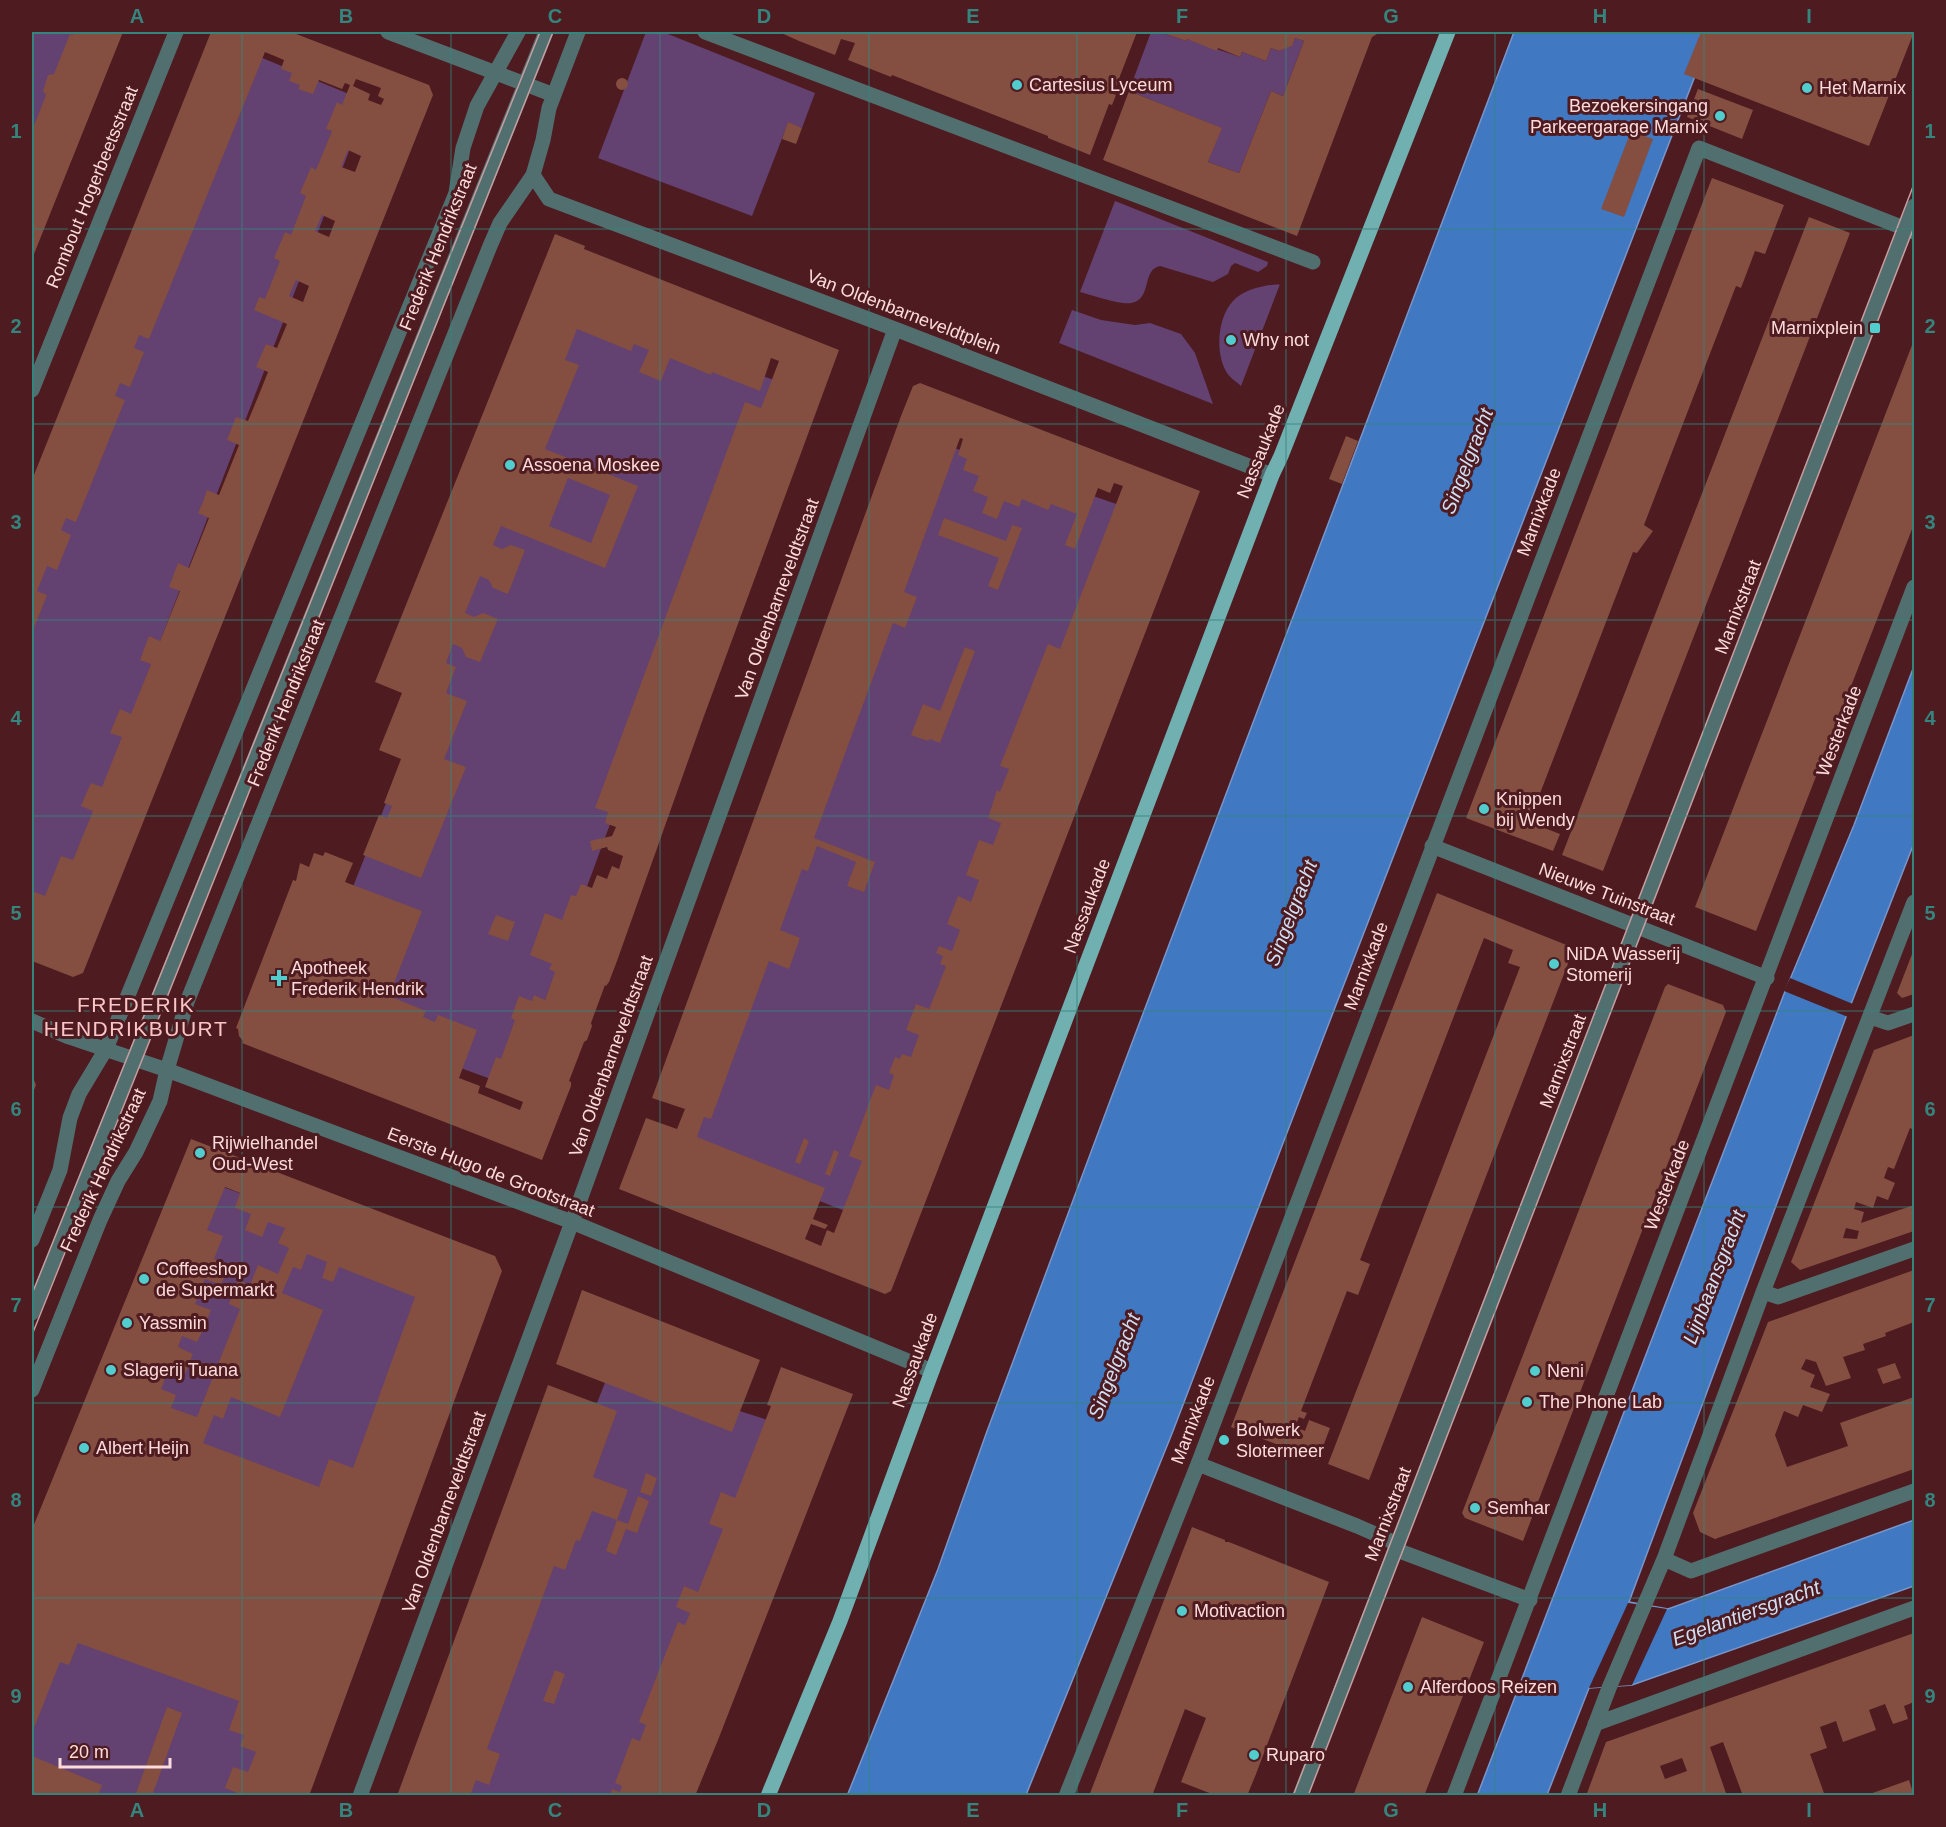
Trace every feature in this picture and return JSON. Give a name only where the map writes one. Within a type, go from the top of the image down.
[{"type":"main road","name":"Nassaukade","points":[[768,1796],[840,1621],[932,1371],[1272,475],[1448,32]]},
{"type":"street","name":"Rombout Hogerbeetsstraat","points":[[32,390],[176,32]]},
{"type":"street","points":[[388,32],[554,95]]},
{"type":"street","name":"Frederik Hendrikstraat","points":[[32,1240],[60,1170],[70,1118],[79,1094],[106,1049],[452,204],[470,125],[477,106],[518,32]]},
{"type":"street","name":"Frederik Hendrikstraat","points":[[32,1313],[546,32]]},
{"type":"street","name":"Frederik Hendrikstraat","points":[[32,1390],[100,1220],[160,1101],[187,1002],[490,246],[500,223],[532,175],[554,95],[578,32]]},
{"type":"street","points":[[705,32],[1312,262]]},
{"type":"street","name":"Marnixkade","points":[[1066,1796],[1197,1464],[1699,148],[1906,229]]},
{"type":"street","name":"Van Oldenbarneveldtplein","points":[[532,175],[549,199],[895,329],[1272,475]]},
{"type":"street","name":"Marnixstraat","points":[[1300,1796],[1914,206]]},
{"type":"street","name":"Van Oldenbarneveldtstraat","points":[[360,1796],[572,1222],[895,329]]},
{"type":"street","name":"Westerkade","points":[[1454,1796],[1914,587]]},
{"type":"street","name":"Nieuwe Tuinstraat","points":[[1432,846],[1767,978]]},
{"type":"street","points":[[1568,1796],[1595,1724],[1664,1559],[1763,1292],[1914,902]]},
{"type":"street","points":[[1870,1017],[1888,1023],[1914,1014]]},
{"type":"street","name":"Eerste Hugo de Grootstraat","points":[[32,1021],[69,1037],[167,1070],[572,1222],[932,1371]]},
{"type":"street","points":[[1763,1292],[1778,1297],[1914,1249]]},
{"type":"street","points":[[1197,1464],[1357,1526],[1391,1541],[1402,1552],[1530,1600]]},
{"type":"street","points":[[1664,1559],[1691,1571],[1914,1491]]},
{"type":"street","points":[[1595,1724],[1914,1608]]},
{"type":"shaded area","points":[[32,32],[83,32],[32,158]]},
{"type":"shaded area","points":[[646,32],[663,32],[815,93],[802,128],[788,123],[752,216],[598,158]]},
{"type":"shaded area","points":[[1151,32],[1160,32],[1186,41],[1187,39],[1240,57],[1242,52],[1266,61],[1271,48],[1279,51],[1291,46],[1295,38],[1304,41],[1283,96],[1271,91],[1239,173],[1208,162],[1221,128],[1129,91]]},
{"type":"shaded area","points":[[253,54],[368,102],[56,911],[32,904],[32,576]]},
{"type":"shaded area","points":[[1115,201],[1268,262],[1267,266],[1258,272],[1235,263],[1228,274],[1213,282],[1160,266],[1154,269],[1148,278],[1142,296],[1131,303],[1113,301],[1080,292]]},
{"type":"shaded area","points":[[1280,284],[1241,386],[1227,373],[1223,365],[1219,346],[1224,317],[1233,301],[1243,293]]},
{"type":"shaded area","points":[[1072,310],[1101,320],[1135,325],[1150,323],[1181,334],[1195,353],[1213,404],[1059,343]]},
{"type":"shaded area","points":[[580,311],[774,380],[513,1087],[304,1011]]},
{"type":"shaded area","points":[[940,443],[1125,507],[858,1216],[674,1144]]},
{"type":"shaded area","points":[[215,1184],[458,1274],[315,1600],[93,1513]]},
{"type":"shaded area","points":[[610,1370],[774,1422],[636,1795],[442,1796]]},
{"type":"shaded area","points":[[59,1620],[283,1705],[250,1795],[32,1796],[32,1685]]},
{"type":"water","name":"Singelgracht","points":[[1514,32],[1712,32],[1173,1431],[1026,1795],[847,1796],[938,1569],[1110,1101]]},
{"type":"water","points":[[1914,666],[1914,843],[1846,1017],[1629,1602],[1668,1609],[1914,1520],[1914,1586],[1632,1685],[1589,1688],[1547,1795],[1477,1796],[1784,994],[1854,825]]},
{"type":"pier","points":[[1790,978],[1853,1004],[1848,1017],[1784,991]]},
{"type":"pier","points":[[1628,1603],[1667,1609],[1632,1685],[1589,1688]]},
{"type":"building","points":[[74,32],[123,32],[32,259],[32,131],[46,95],[43,91],[48,75],[54,74],[70,34],[73,35]]},
{"type":"building","points":[[211,32],[291,32],[429,85],[433,95],[83,973],[73,977],[32,961],[32,891],[45,896],[61,856],[73,860],[93,811],[81,806],[91,783],[102,787],[122,737],[110,733],[120,709],[131,714],[151,664],[140,660],[149,636],[160,641],[180,591],[169,587],[178,563],[189,568],[209,518],[198,513],[207,490],[219,495],[239,445],[227,440],[236,417],[248,421],[268,372],[256,367],[266,344],[277,348],[287,324],[254,310],[259,297],[265,299],[280,261],[274,258],[285,232],[291,235],[306,196],[300,193],[311,167],[316,170],[332,131],[326,129],[337,102],[342,105],[350,85],[345,83],[342,89],[319,80],[313,94],[298,89],[300,85],[289,81],[292,73],[281,69],[284,60],[265,52],[149,339],[139,335],[134,348],[144,352],[130,387],[120,383],[115,396],[125,400],[76,522],[66,518],[61,530],[71,535],[57,570],[47,566],[37,591],[47,595],[32,633],[32,480]],"holes":[[[356,79],[381,88],[378,96],[384,99],[381,105],[368,100],[370,94],[353,86]],[[348,150],[361,156],[355,172],[341,167]],[[322,215],[335,221],[329,237],[315,231]],[[296,280],[309,286],[303,302],[289,296]]]},
{"type":"building","name":"Cartesius Lyceum","points":[[779,32],[1137,32],[1113,94],[1116,95],[1112,105],[1109,104],[1090,155],[1048,138],[1048,136],[848,60],[855,43],[841,39],[835,55]]},
{"type":"building","points":[[1160,32],[1376,32],[1377,34],[1372,37],[1297,236],[1103,160],[1129,91],[1222,128],[1208,162],[1239,173],[1271,91],[1283,96],[1304,41],[1295,38],[1292,46],[1279,51],[1271,48],[1266,61],[1242,52],[1240,57],[1218,48],[1217,51],[1187,39],[1186,41]]},
{"type":"building","name":"Het Marnix","points":[[1701,32],[1914,32],[1869,146],[1684,74]]},
{"type":"building","points":[[622,78],[628,84],[622,90],[616,84]]},
{"type":"building","name":"Bezoekersingang Parkeergarage Marnix","points":[[1698,89],[1753,110],[1742,139],[1687,117]]},
{"type":"building","points":[[788,122],[802,128],[796,144],[782,139]]},
{"type":"building","points":[[1631,131],[1653,139],[1624,217],[1601,209]]},
{"type":"building","points":[[1712,178],[1784,205],[1765,254],[1755,251],[1741,288],[1736,286],[1644,525],[1653,531],[1637,553],[1633,552],[1529,822],[1560,834],[1553,851],[1466,818]]},
{"type":"building","points":[[1809,217],[1850,233],[1603,871],[1562,855]]},
{"type":"building","points":[[555,234],[585,246],[584,249],[839,350],[704,716],[617,961],[609,982],[605,985],[587,1040],[584,1042],[569,1081],[571,1086],[542,1160],[242,1043],[236,1028],[293,880],[296,881],[300,863],[309,867],[314,853],[323,856],[325,852],[353,863],[345,882],[422,911],[389,996],[426,1011],[423,1017],[435,1022],[438,1015],[477,1030],[459,1078],[480,1086],[478,1093],[520,1110],[523,1102],[485,1087],[496,1057],[501,1059],[515,1020],[511,1018],[519,996],[532,1001],[534,995],[545,1000],[555,972],[549,969],[552,964],[530,955],[545,913],[562,920],[571,895],[576,896],[581,884],[592,888],[597,875],[607,879],[612,866],[619,869],[623,856],[608,850],[607,847],[592,851],[590,841],[612,836],[616,827],[605,823],[608,812],[595,808],[745,402],[761,408],[779,361],[771,358],[760,391],[712,372],[711,375],[670,358],[661,381],[639,372],[649,350],[634,344],[631,351],[577,329],[565,360],[579,365],[545,449],[638,486],[605,568],[501,526],[493,545],[502,549],[511,545],[525,550],[508,594],[493,588],[489,580],[480,576],[465,613],[474,617],[483,613],[498,619],[480,662],[466,657],[462,648],[453,644],[446,663],[456,667],[446,693],[467,701],[444,759],[466,767],[421,878],[363,855],[379,815],[387,818],[392,806],[384,803],[401,759],[379,750],[402,693],[375,682]],"holes":[[[568,478],[610,495],[591,543],[549,526]]]},
{"type":"building","points":[[1914,340],[1914,524],[1756,931],[1695,907]]},
{"type":"building","points":[[920,383],[1200,491],[891,1291],[885,1294],[619,1189],[646,1118],[677,1129],[685,1109],[652,1098],[913,386]],"holes":[[[960,438],[963,439],[958,455],[967,459],[963,470],[979,476],[973,491],[988,497],[982,513],[997,519],[1004,501],[1019,507],[1022,499],[1048,510],[1051,504],[1077,514],[1065,545],[1075,549],[1098,488],[1110,493],[1114,483],[1123,486],[1060,649],[1048,644],[1000,766],[1009,769],[1000,792],[997,790],[988,818],[1001,823],[993,845],[979,840],[966,875],[979,880],[971,902],[958,896],[947,924],[960,930],[952,951],[939,946],[936,953],[943,956],[940,964],[946,966],[938,987],[929,1009],[916,1004],[906,1030],[919,1035],[911,1057],[902,1054],[900,1059],[895,1057],[889,1073],[894,1075],[889,1090],[876,1085],[849,1156],[862,1161],[834,1233],[827,1230],[821,1246],[805,1239],[811,1224],[825,1229],[828,1225],[813,1219],[825,1188],[697,1137],[704,1117],[711,1119],[769,961],[789,969],[800,938],[780,930],[802,869],[808,871],[817,846],[856,862],[847,886],[864,892],[875,862],[814,838],[893,623],[905,628],[917,597],[904,592]]]},
{"type":"building","points":[[1346,436],[1358,441],[1342,484],[1329,479]]},
{"type":"building","points":[[944,518],[1006,541],[1012,525],[1022,528],[998,590],[988,586],[999,558],[938,535]]},
{"type":"building","points":[[965,647],[975,651],[940,743],[911,735],[923,704],[940,711]]},
{"type":"building","points":[[1437,893],[1574,948],[1369,1480],[1328,1464],[1520,967],[1508,963],[1513,950],[1484,938],[1360,1260],[1370,1264],[1358,1295],[1347,1291],[1301,1411],[1307,1413],[1304,1419],[1299,1417],[1295,1427],[1305,1431],[1309,1420],[1330,1428],[1318,1460],[1231,1427]]},
{"type":"building","points":[[496,915],[515,922],[508,941],[488,934]]},
{"type":"building","points":[[1914,949],[1914,994],[1902,998],[1897,993]]},
{"type":"building","points":[[1668,984],[1723,1005],[1726,1012],[1523,1541],[1465,1518],[1462,1513]]},
{"type":"building","points":[[1914,1035],[1914,1130],[1910,1128],[1894,1169],[1888,1167],[1884,1178],[1895,1183],[1888,1200],[1877,1196],[1873,1208],[1856,1202],[1854,1209],[1864,1212],[1861,1223],[1914,1205],[1914,1231],[1800,1270],[1791,1262],[1874,1050]],"holes":[[[1846,1228],[1859,1231],[1857,1239],[1843,1238]]]},
{"type":"building","points":[[32,1075],[36,1085],[32,1095]]},
{"type":"building","points":[[804,1138],[809,1141],[800,1164],[795,1162]]},
{"type":"building","points":[[191,1139],[495,1256],[502,1271],[309,1796],[239,1796],[240,1794],[225,1788],[233,1767],[248,1772],[256,1752],[240,1746],[244,1735],[229,1730],[239,1701],[78,1643],[69,1665],[60,1662],[32,1733],[33,1527]],"holes":[[[225,1187],[240,1193],[235,1208],[251,1214],[245,1230],[262,1237],[268,1222],[285,1228],[278,1243],[289,1248],[278,1274],[258,1265],[250,1285],[238,1280],[229,1304],[240,1309],[197,1417],[171,1408],[176,1395],[161,1389],[170,1367],[185,1374],[193,1354],[178,1347],[182,1336],[197,1342],[203,1330],[211,1310],[195,1304],[205,1279],[221,1285],[229,1265],[214,1259],[223,1236],[207,1230]],[[307,1254],[327,1262],[322,1278],[333,1282],[339,1267],[415,1297],[353,1468],[329,1459],[319,1487],[203,1443],[214,1415],[223,1419],[231,1397],[280,1417],[323,1310],[282,1293],[293,1267],[301,1270]]]},
{"type":"building","points":[[834,1150],[839,1152],[830,1176],[825,1174]]},
{"type":"building","points":[[1914,1270],[1914,1322],[1863,1344],[1865,1350],[1843,1357],[1851,1378],[1826,1386],[1816,1362],[1806,1359],[1801,1369],[1815,1375],[1810,1387],[1830,1394],[1822,1412],[1803,1405],[1798,1417],[1784,1411],[1775,1435],[1787,1467],[1848,1446],[1840,1423],[1914,1397],[1914,1469],[1715,1539],[1700,1532],[1693,1513],[1768,1322]]},
{"type":"building","points":[[582,1290],[760,1360],[732,1432],[556,1364]]},
{"type":"building","points":[[1895,1363],[1901,1378],[1883,1384],[1877,1369]]},
{"type":"building","points":[[781,1367],[853,1394],[718,1740],[695,1796],[610,1796],[612,1789],[620,1792],[622,1786],[615,1783],[632,1738],[640,1741],[646,1725],[639,1722],[665,1655],[678,1622],[685,1625],[690,1613],[676,1607],[684,1586],[698,1592],[723,1529],[709,1524],[721,1492],[735,1498],[771,1406],[767,1405]]},
{"type":"building","points":[[548,1385],[617,1411],[593,1477],[628,1490],[617,1520],[592,1511],[580,1541],[576,1540],[565,1570],[554,1566],[487,1749],[500,1754],[489,1785],[476,1780],[470,1796],[397,1796]]},
{"type":"building","points":[[646,1473],[657,1478],[651,1496],[640,1492]]},
{"type":"building","points":[[638,1496],[649,1501],[637,1533],[626,1529],[616,1555],[606,1551],[617,1520],[628,1524]]},
{"type":"building","points":[[1192,1527],[1329,1582],[1256,1774],[1247,1796],[1211,1796],[1212,1794],[1181,1782],[1206,1718],[1185,1709],[1152,1796],[1089,1796]]},
{"type":"building","points":[[1422,1617],[1484,1642],[1424,1796],[1353,1796]]},
{"type":"building","points":[[1914,1633],[1914,1702],[1904,1706],[1908,1719],[1893,1724],[1885,1704],[1869,1710],[1876,1730],[1843,1742],[1836,1721],[1820,1727],[1827,1748],[1810,1754],[1825,1796],[1743,1796],[1723,1742],[1710,1747],[1727,1796],[1586,1796],[1606,1742]],"holes":[[[1682,1758],[1687,1771],[1665,1779],[1660,1766]]]},
{"type":"building","points":[[555,1670],[565,1674],[554,1704],[543,1701]]},
{"type":"building","points":[[167,1707],[182,1713],[152,1796],[135,1796]]},
{"type":"building","points":[[32,1756],[102,1785],[98,1796],[32,1796]]},
{"type":"building","points":[[1909,1780],[1914,1796],[1867,1796],[1867,1795]]},
{"type":"tram line","points":[[32,1294],[540,32]]},
{"type":"tram line","points":[[32,1335],[553,32]]},
{"type":"tram line","points":[[1293,1796],[1914,184]]},
{"type":"tram line","points":[[1308,1796],[1914,227]]},
{"type":"place","name":"Cartesius Lyceum","points":[[1017,85]]},
{"type":"place","name":"Het Marnix","points":[[1807,88]]},
{"type":"place","name":"Bezoekersingang Parkeergarage Marnix","points":[[1720,116]]},
{"type":"place","name":"Marnixplein","points":[[1875,328]]},
{"type":"place","name":"Why not","points":[[1231,340]]},
{"type":"place","name":"Assoena Moskee","points":[[510,465]]},
{"type":"place","name":"Knippen bij Wendy","points":[[1484,809]]},
{"type":"place","name":"NiDA Wasserij Stomerij","points":[[1554,964]]},
{"type":"place","name":"Apotheek Frederik Hendrik","points":[[279,978]]},
{"type":"place","name":"Rijwielhandel Oud-West","points":[[200,1153]]},
{"type":"place","name":"Coffeeshop de Supermarkt","points":[[144,1279]]},
{"type":"place","name":"Yassmin","points":[[127,1323]]},
{"type":"place","name":"Slagerij Tuana","points":[[111,1370]]},
{"type":"place","name":"Neni","points":[[1535,1371]]},
{"type":"place","name":"The Phone Lab","points":[[1527,1402]]},
{"type":"place","name":"Bolwerk Slotermeer","points":[[1224,1440]]},
{"type":"place","name":"Albert Heijn","points":[[84,1448]]},
{"type":"place","name":"Semhar","points":[[1475,1508]]},
{"type":"place","name":"Motivaction","points":[[1182,1611]]},
{"type":"place","name":"Alferdoos Reizen","points":[[1408,1687]]},
{"type":"place","name":"Ruparo","points":[[1254,1755]]},
{"type":"district","name":"FREDERIK HENDRIKBUURT","points":[[136,1017]]},
{"type":"water label","name":"Lijnbaansgracht","points":[[1714,1277]]},
{"type":"water label","name":"Egelantiersgracht","points":[[1746,1613]]}]
